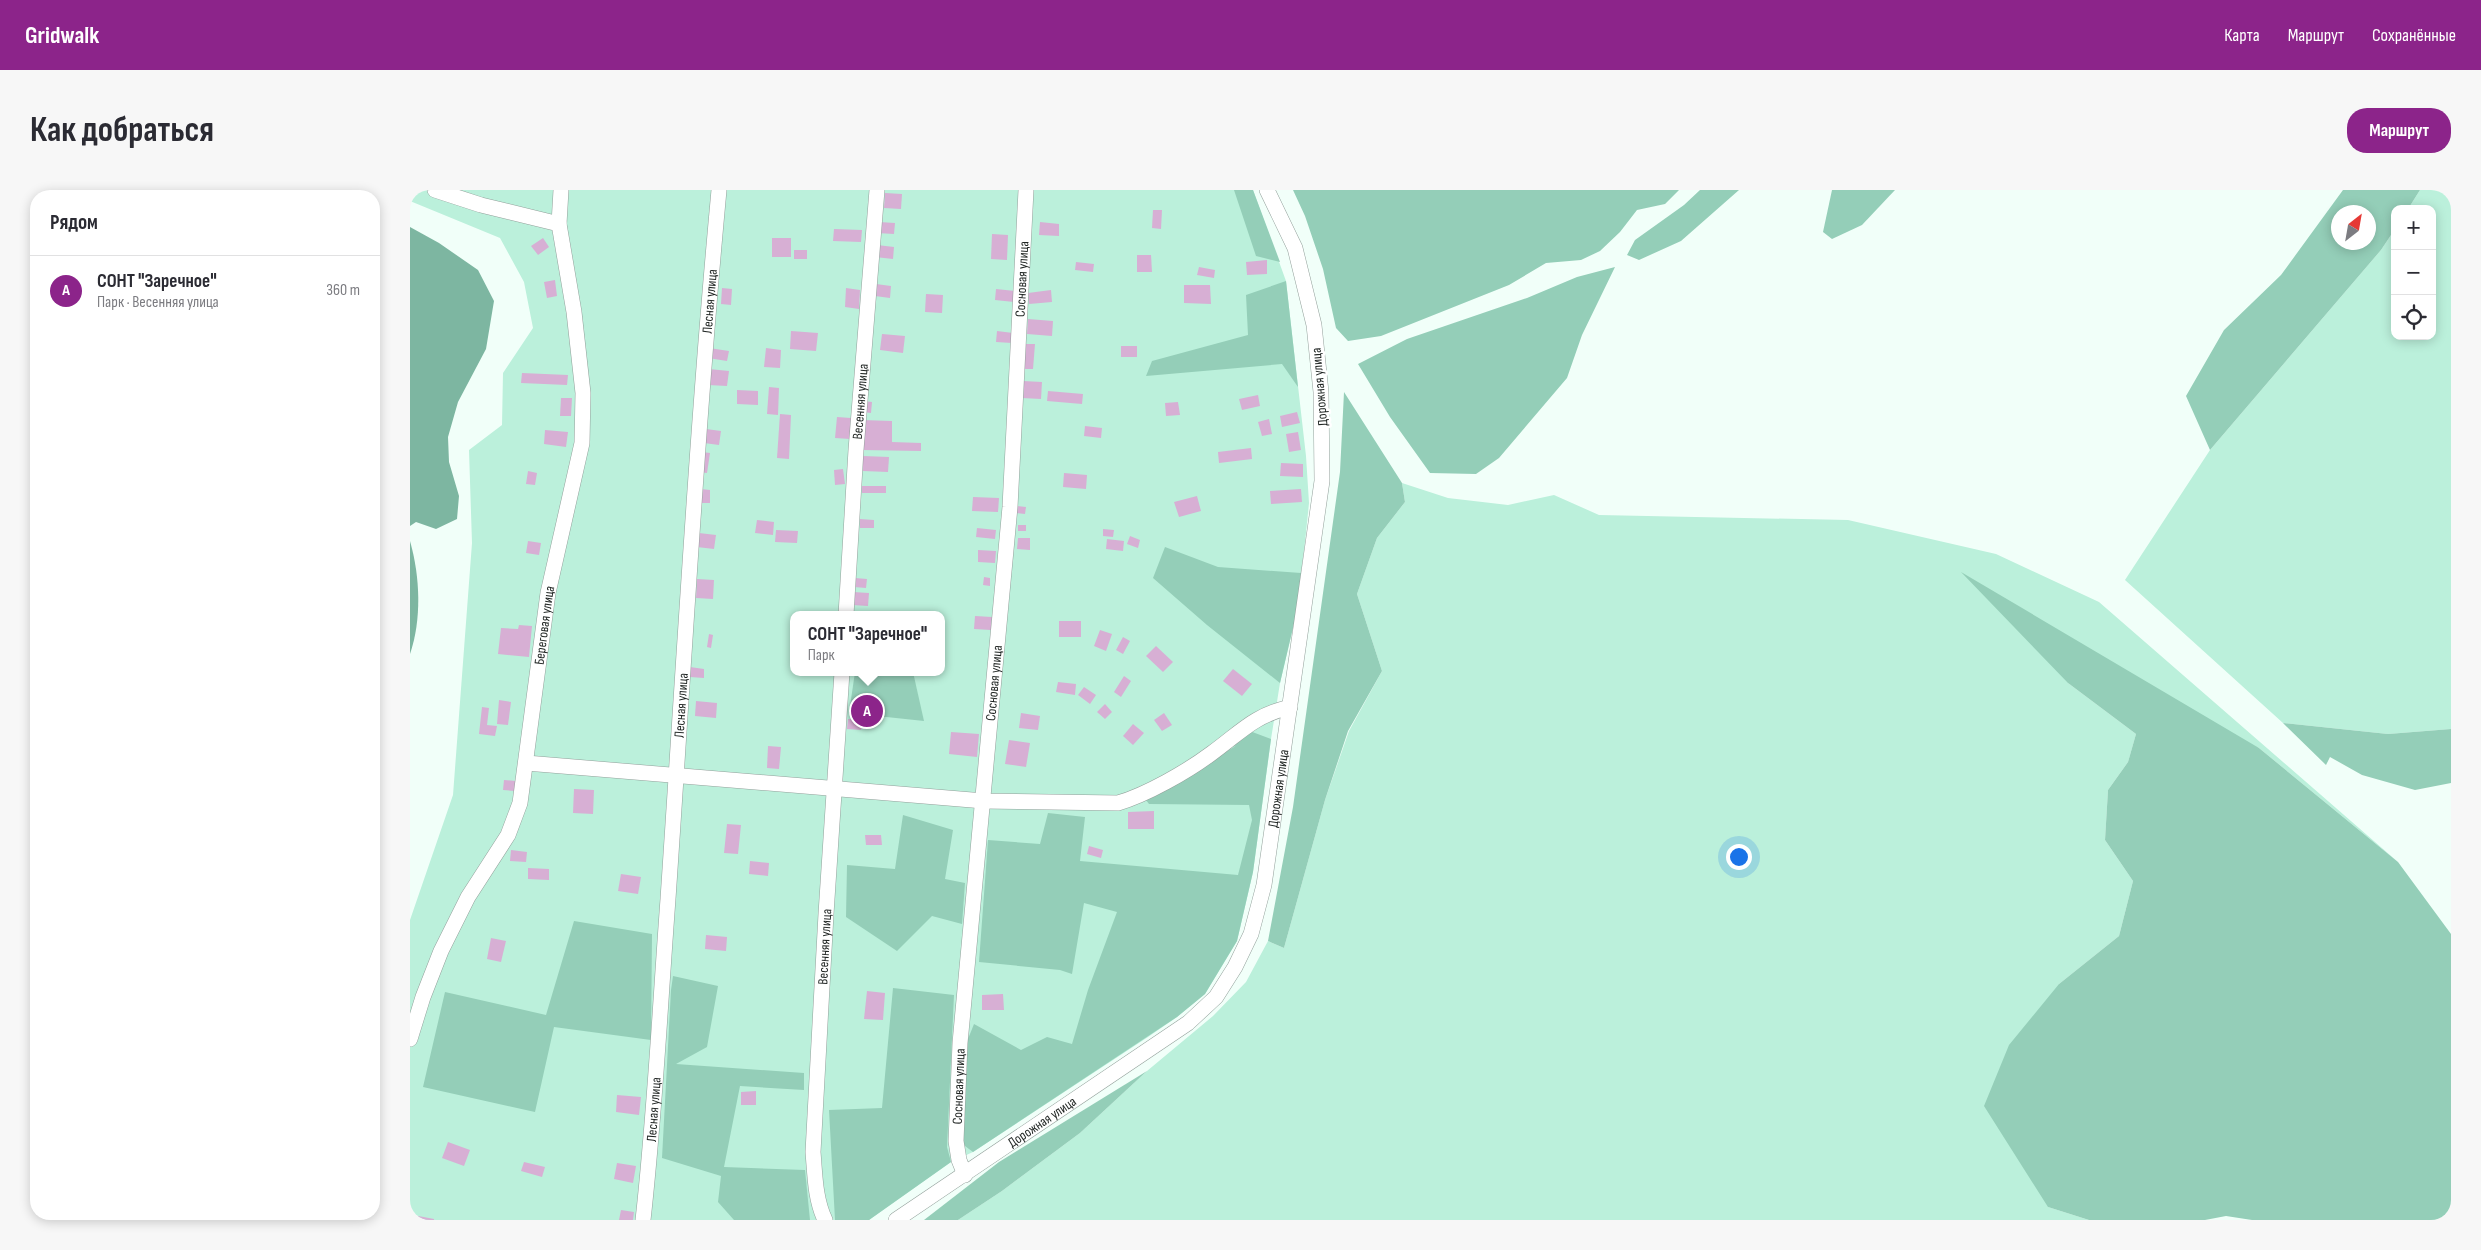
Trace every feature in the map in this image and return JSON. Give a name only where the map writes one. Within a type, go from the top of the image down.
[{"type":"street","points":[[435,190],[481,205],[560,224]]},
{"type":"street","name":"Береговая улица","points":[[410,1039],[423,997],[441,951],[468,897],[508,835],[520,803],[548,593],[582,443],[583,393],[574,312],[560,224],[561,190]]},
{"type":"street","name":"Лесная улица","points":[[643,1220],[659,1046],[695,461],[719,190]]},
{"type":"street","name":"Весенняя улица","points":[[846,611],[856,450],[877,190]]},
{"type":"street","name":"Сосновая улица","points":[[966,1175],[959,1160],[956,1140],[960,1053],[1010,507],[1026,190]]},
{"type":"street","name":"Дорожная улица","points":[[896,1220],[966,1175],[1188,1023],[1216,996],[1236,967],[1251,934],[1264,885],[1322,480],[1323,430],[1314,325],[1306,286],[1295,248],[1267,190]]},
{"type":"street","name":"Весенняя улица","points":[[824,1220],[815,1184],[814,1152],[833,789],[842,676]]},
{"type":"street","points":[[526,762],[984,801],[1118,803],[1135,798],[1211,754],[1255,718],[1290,707]]},
{"type":"shaded area","points":[[410,190],[1253,190],[1286,281],[1306,456],[1309,503],[1296,615],[1280,683],[1253,872],[1237,941],[1205,994],[1177,1017],[973,1152],[951,1162],[869,1220],[410,1220],[410,920],[453,795],[472,543],[469,450],[502,425],[503,373],[533,328],[524,282],[500,238],[410,201]]},
{"type":"shaded area","points":[[1234,190],[1253,190],[1280,262],[1256,256]]},
{"type":"shaded area","points":[[1293,190],[1679,190],[1665,204],[1637,210],[1620,232],[1600,251],[1581,260],[1546,263],[1509,285],[1381,336],[1348,341],[1336,328],[1323,269],[1305,216]]},
{"type":"shaded area","points":[[1700,190],[1739,190],[1681,241],[1639,260],[1627,255],[1635,240],[1684,205]]},
{"type":"shaded area","points":[[1832,190],[1895,190],[1862,225],[1832,239],[1823,232]]},
{"type":"shaded area","points":[[2343,190],[2420,190],[2411,205],[2391,205],[2391,235],[2381,250],[2210,450],[2186,396],[2224,330],[2281,275],[2331,206],[2331,250],[2376,250],[2376,205],[2332,205]]},
{"type":"shaded area","points":[[2420,190],[2451,190],[2451,729],[2388,734],[2283,723],[2125,580],[2210,450],[2381,250],[2391,235],[2391,340],[2436,340],[2436,205],[2411,205]]},
{"type":"shaded area","points":[[410,227],[439,243],[478,270],[494,301],[486,349],[458,402],[448,437],[449,462],[459,496],[457,519],[436,529],[416,522],[410,526]]},
{"type":"shaded area","points":[[1615,267],[1582,335],[1567,378],[1499,458],[1476,474],[1430,473],[1390,417],[1358,364],[1407,339],[1527,298],[1577,277]]},
{"type":"shaded area","points":[[1286,281],[1298,387],[1282,364],[1146,376],[1152,361],[1248,335],[1246,295]]},
{"type":"shaded area","points":[[1344,392],[1402,483],[1405,502],[1377,538],[1357,594],[1382,671],[1348,731],[1325,800],[1284,948],[1268,941],[1293,807],[1340,472]]},
{"type":"shaded area","points":[[1402,483],[1448,498],[1508,505],[1554,495],[1599,515],[1848,520],[1996,554],[2099,602],[2398,862],[2259,748],[2068,683],[2136,734],[2128,762],[2108,790],[2105,840],[2133,881],[2119,936],[2059,984],[2048,1207],[2089,1220],[958,1220],[1002,1191],[1080,1133],[1147,1071],[1213,1016],[1246,982],[1268,941],[1284,948],[1325,800],[1349,731],[1382,671],[1357,594],[1377,538],[1405,502]]},
{"type":"shaded area","points":[[410,541],[418,583],[418,612],[410,654]]},
{"type":"shaded area","points":[[1165,547],[1218,567],[1301,573],[1296,615],[1280,683],[1207,625],[1153,578]]},
{"type":"shaded area","points":[[1961,572],[2259,748],[2398,862],[2451,934],[2451,1220],[2252,1220],[2226,1216],[2205,1220],[2089,1220],[2048,1207],[1984,1106],[2009,1045],[2059,984],[2119,936],[2133,881],[2105,840],[2108,790],[2128,762],[2136,734],[2068,683]]},
{"type":"shaded area","points":[[854,676],[914,676],[924,721],[849,713]]},
{"type":"shaded area","points":[[2283,723],[2388,734],[2451,729],[2451,783],[2415,790],[2362,775],[2330,757],[2326,765]]},
{"type":"shaded area","points":[[1247,730],[1271,739],[1253,872],[1237,941],[1205,994],[1177,1017],[973,1152],[961,1143],[966,1044],[974,1024],[1021,1050],[1047,1037],[1072,1044],[1088,990],[1117,912],[1084,903],[1072,974],[1060,970],[979,962],[988,840],[1040,844],[1048,813],[1085,817],[1080,861],[1238,875],[1252,820],[1249,805],[1149,804],[1146,800],[1234,747]]},
{"type":"shaded area","points":[[903,815],[953,830],[945,879],[965,883],[962,924],[932,916],[897,951],[846,917],[847,865],[895,869]]},
{"type":"shaded area","points":[[574,921],[652,934],[651,1040],[554,1027],[535,1112],[423,1087],[445,992],[546,1015]]},
{"type":"shaded area","points":[[673,976],[718,986],[707,1047],[676,1064],[804,1073],[804,1090],[740,1086],[724,1167],[805,1170],[810,1220],[734,1220],[718,1202],[721,1176],[662,1158]]},
{"type":"shaded area","points":[[893,988],[954,995],[947,1147],[951,1162],[869,1220],[835,1220],[829,1110],[882,1108]]},
{"type":"shaded area","points":[[1147,1071],[1080,1133],[1002,1191],[958,1220],[924,1220],[999,1162]]},
{"type":"building","points":[[885,193],[902,194],[901,209],[884,208]]},
{"type":"building","points":[[1153,210],[1162,210],[1161,229],[1152,228]]},
{"type":"building","points":[[879,222],[895,223],[894,234],[877,233]]},
{"type":"building","points":[[1040,222],[1059,224],[1059,236],[1039,235]]},
{"type":"building","points":[[834,229],[862,230],[861,242],[833,241]]},
{"type":"building","points":[[992,234],[1008,235],[1007,260],[991,259]]},
{"type":"building","points":[[543,238],[549,247],[538,255],[531,246]]},
{"type":"building","points":[[772,238],[791,238],[791,257],[772,257]]},
{"type":"building","points":[[877,245],[894,247],[893,259],[875,257]]},
{"type":"building","points":[[794,250],[807,250],[807,259],[794,259]]},
{"type":"building","points":[[1137,255],[1151,255],[1152,272],[1137,272]]},
{"type":"building","points":[[1267,260],[1267,274],[1247,275],[1246,262]]},
{"type":"building","points":[[1076,262],[1094,264],[1093,272],[1075,270]]},
{"type":"building","points":[[1199,267],[1215,270],[1214,278],[1197,275]]},
{"type":"building","points":[[555,280],[557,296],[547,298],[544,282]]},
{"type":"building","points":[[876,284],[891,286],[890,298],[875,296]]},
{"type":"building","points":[[1184,285],[1210,285],[1211,304],[1184,303]]},
{"type":"building","points":[[722,288],[732,289],[731,305],[721,304]]},
{"type":"building","points":[[846,288],[860,290],[859,309],[845,307]]},
{"type":"building","points":[[996,289],[1015,291],[1014,302],[995,300]]},
{"type":"building","points":[[1051,290],[1052,302],[1029,304],[1028,293]]},
{"type":"building","points":[[926,294],[943,295],[942,313],[925,312]]},
{"type":"building","points":[[1028,319],[1053,321],[1052,336],[1027,334]]},
{"type":"building","points":[[791,331],[818,333],[816,351],[790,349]]},
{"type":"building","points":[[997,331],[1013,333],[1012,343],[996,342]]},
{"type":"building","points":[[882,334],[905,336],[903,353],[880,350]]},
{"type":"building","points":[[1025,344],[1035,344],[1033,369],[1024,369]]},
{"type":"building","points":[[1121,346],[1137,346],[1137,357],[1121,357]]},
{"type":"building","points":[[709,348],[729,351],[727,361],[708,358]]},
{"type":"building","points":[[766,348],[781,350],[780,368],[764,367]]},
{"type":"building","points":[[709,369],[729,371],[727,386],[708,385]]},
{"type":"building","points":[[522,373],[568,375],[567,385],[521,383]]},
{"type":"building","points":[[1023,381],[1042,382],[1041,399],[1022,398]]},
{"type":"building","points":[[769,387],[779,388],[778,415],[767,414]]},
{"type":"building","points":[[737,390],[758,391],[758,405],[737,404]]},
{"type":"building","points":[[1048,391],[1083,394],[1082,404],[1047,401]]},
{"type":"building","points":[[1258,395],[1260,406],[1242,410],[1239,399]]},
{"type":"building","points":[[561,398],[572,398],[571,416],[560,416]]},
{"type":"building","points":[[864,401],[872,402],[871,413],[863,412]]},
{"type":"building","points":[[1178,402],[1180,415],[1166,416],[1165,403]]},
{"type":"building","points":[[1297,412],[1300,423],[1282,427],[1280,416]]},
{"type":"building","points":[[780,414],[791,415],[789,459],[777,458]]},
{"type":"building","points":[[837,417],[851,418],[850,439],[835,438]]},
{"type":"building","points":[[1269,419],[1272,434],[1262,436],[1258,422]]},
{"type":"building","points":[[862,420],[892,421],[892,442],[921,443],[921,451],[861,450]]},
{"type":"building","points":[[1085,426],[1102,428],[1101,438],[1084,436]]},
{"type":"building","points":[[706,429],[721,431],[719,445],[704,443]]},
{"type":"building","points":[[545,430],[568,432],[566,447],[544,444]]},
{"type":"building","points":[[1298,432],[1301,450],[1289,452],[1286,434]]},
{"type":"building","points":[[1251,448],[1252,459],[1219,463],[1218,452]]},
{"type":"building","points":[[702,452],[710,453],[707,473],[699,472]]},
{"type":"building","points":[[863,456],[889,457],[888,472],[863,471]]},
{"type":"building","points":[[1281,463],[1303,464],[1303,477],[1280,476]]},
{"type":"building","points":[[843,469],[845,484],[835,485],[834,470]]},
{"type":"building","points":[[528,471],[537,473],[535,485],[526,484]]},
{"type":"building","points":[[1064,473],[1087,475],[1086,489],[1063,487]]},
{"type":"building","points":[[862,486],[886,486],[886,493],[862,493]]},
{"type":"building","points":[[701,489],[710,490],[710,503],[700,503]]},
{"type":"building","points":[[1301,489],[1302,502],[1271,504],[1270,491]]},
{"type":"building","points":[[1197,496],[1201,511],[1179,517],[1174,502]]},
{"type":"building","points":[[973,497],[999,498],[998,512],[972,511]]},
{"type":"building","points":[[1017,506],[1026,507],[1025,514],[1016,513]]},
{"type":"building","points":[[860,519],[874,520],[874,528],[860,528]]},
{"type":"building","points":[[757,520],[774,522],[773,535],[755,533]]},
{"type":"building","points":[[1018,525],[1026,525],[1026,531],[1018,531]]},
{"type":"building","points":[[977,528],[996,530],[995,539],[976,537]]},
{"type":"building","points":[[1103,529],[1114,530],[1113,537],[1103,536]]},
{"type":"building","points":[[776,530],[798,531],[797,543],[775,542]]},
{"type":"building","points":[[699,533],[716,535],[714,549],[697,547]]},
{"type":"building","points":[[1130,536],[1140,540],[1138,548],[1127,544]]},
{"type":"building","points":[[1018,538],[1030,538],[1030,550],[1017,549]]},
{"type":"building","points":[[1107,539],[1124,541],[1123,551],[1106,549]]},
{"type":"building","points":[[528,541],[541,543],[539,555],[526,553]]},
{"type":"building","points":[[978,550],[996,551],[995,563],[978,562]]},
{"type":"building","points":[[984,577],[990,578],[990,586],[983,585]]},
{"type":"building","points":[[855,578],[867,579],[866,588],[854,587]]},
{"type":"building","points":[[697,579],[714,580],[713,599],[696,598]]},
{"type":"building","points":[[853,592],[869,593],[868,606],[852,605]]},
{"type":"building","points":[[975,616],[992,617],[991,630],[974,629]]},
{"type":"building","points":[[1059,621],[1081,621],[1081,637],[1059,637]]},
{"type":"building","points":[[519,625],[532,626],[529,657],[498,654],[501,628],[518,629]]},
{"type":"building","points":[[1100,630],[1112,634],[1106,651],[1094,646]]},
{"type":"building","points":[[709,634],[713,635],[711,648],[707,647]]},
{"type":"building","points":[[1123,637],[1130,641],[1123,654],[1116,650]]},
{"type":"building","points":[[1156,646],[1173,662],[1163,672],[1146,656]]},
{"type":"building","points":[[690,667],[704,669],[704,678],[690,677]]},
{"type":"building","points":[[1233,669],[1252,684],[1242,696],[1223,681]]},
{"type":"building","points":[[1124,676],[1131,681],[1121,697],[1114,692]]},
{"type":"building","points":[[1058,682],[1076,684],[1075,695],[1056,692]]},
{"type":"building","points":[[1084,687],[1096,695],[1090,704],[1078,695]]},
{"type":"building","points":[[499,700],[511,702],[508,725],[497,724]]},
{"type":"building","points":[[696,701],[717,703],[716,718],[695,716]]},
{"type":"building","points":[[1105,704],[1112,712],[1105,719],[1097,712]]},
{"type":"building","points":[[482,707],[489,708],[487,725],[497,726],[495,736],[479,734]]},
{"type":"building","points":[[1021,713],[1040,716],[1038,730],[1019,728]]},
{"type":"building","points":[[1164,713],[1172,725],[1162,731],[1154,720]]},
{"type":"building","points":[[848,719],[863,720],[861,730],[847,729]]},
{"type":"building","points":[[1133,724],[1144,733],[1133,745],[1123,736]]},
{"type":"building","points":[[951,732],[979,734],[977,757],[949,754]]},
{"type":"building","points":[[1009,740],[1030,743],[1026,767],[1005,764]]},
{"type":"building","points":[[768,746],[781,747],[779,769],[767,768]]},
{"type":"building","points":[[504,780],[516,781],[515,791],[503,790]]},
{"type":"building","points":[[574,789],[594,790],[593,814],[573,813]]},
{"type":"building","points":[[1154,811],[1154,829],[1128,829],[1128,812]]},
{"type":"building","points":[[727,824],[741,825],[738,854],[724,853]]},
{"type":"building","points":[[865,835],[881,835],[882,845],[866,845]]},
{"type":"building","points":[[1089,846],[1103,850],[1101,858],[1087,854]]},
{"type":"building","points":[[511,850],[527,852],[526,862],[510,861]]},
{"type":"building","points":[[750,861],[769,863],[768,876],[749,874]]},
{"type":"building","points":[[528,868],[549,869],[549,880],[528,879]]},
{"type":"building","points":[[621,874],[641,877],[638,894],[618,891]]},
{"type":"building","points":[[706,935],[727,937],[726,951],[705,949]]},
{"type":"building","points":[[491,938],[506,941],[501,962],[487,959]]},
{"type":"building","points":[[867,991],[885,993],[883,1020],[864,1019]]},
{"type":"building","points":[[1003,994],[1004,1010],[982,1010],[982,995]]},
{"type":"building","points":[[756,1091],[756,1105],[741,1105],[741,1092]]},
{"type":"building","points":[[617,1095],[641,1097],[639,1115],[616,1112]]},
{"type":"building","points":[[448,1142],[470,1150],[464,1166],[442,1158]]},
{"type":"building","points":[[524,1162],[545,1167],[542,1177],[521,1171]]},
{"type":"building","points":[[617,1163],[636,1166],[633,1183],[614,1179]]},
{"type":"building","points":[[621,1210],[634,1212],[633,1220],[619,1220]]},
{"type":"building","points":[[413,1215],[434,1219],[434,1220],[411,1220]]},
{"type":"place","name":"СОНТ \"Заречное\"","points":[[867,711]]}]
